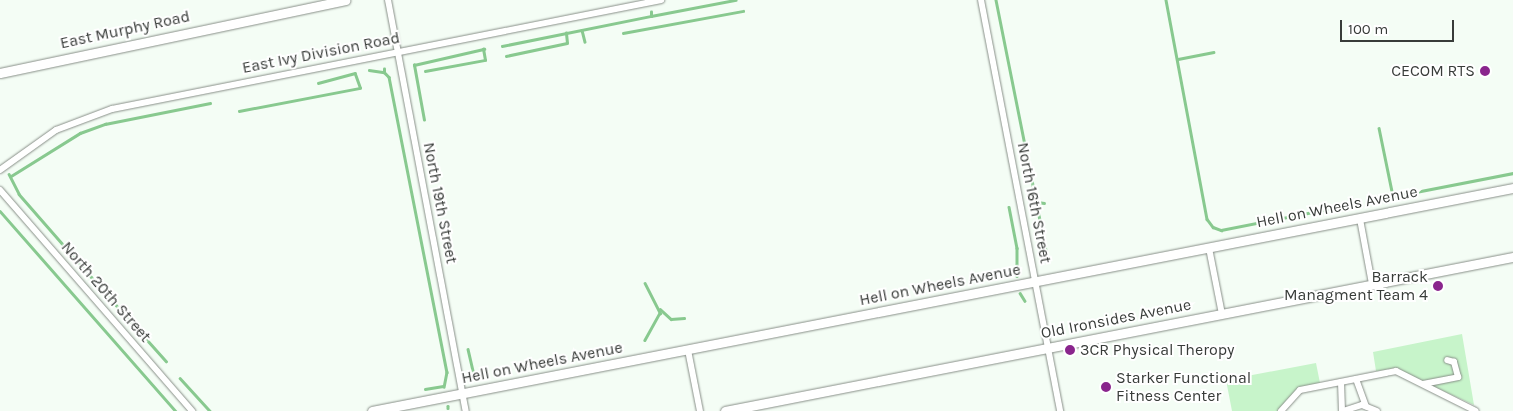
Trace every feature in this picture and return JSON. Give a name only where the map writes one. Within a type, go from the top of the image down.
[{"type":"street","name":"East Murphy Road","points":[[0,73],[345,0]]},
{"type":"street","name":"North 19th Street","points":[[388,0],[466,411]]},
{"type":"street","name":"East Ivy Division Road","points":[[0,170],[56,130],[112,108],[661,0]]},
{"type":"street","name":"North 16th Street","points":[[981,0],[1060,411]]},
{"type":"street","name":"Hell on Wheels Avenue","points":[[372,411],[1513,188]]},
{"type":"street","name":"North 20th Street","points":[[0,190],[192,411]]},
{"type":"street","points":[[1360,219],[1372,284]]},
{"type":"street","points":[[1209,248],[1222,314]]},
{"type":"street","name":"Old Ironsides Avenue","points":[[725,411],[1513,257]]},
{"type":"street","points":[[688,350],[700,411]]},
{"type":"street","points":[[1423,384],[1458,377],[1454,362],[1447,360]]},
{"type":"street","points":[[1281,411],[1300,390],[1396,371],[1476,411]]},
{"type":"street","points":[[1356,379],[1366,406]]},
{"type":"street","points":[[1341,382],[1343,411],[1366,406],[1377,411]]},
{"type":"green space","points":[[1462,334],[1474,405],[1395,369],[1376,371],[1373,352]]},
{"type":"green space","points":[[1316,363],[1320,383],[1300,388],[1278,411],[1232,411],[1226,380]]},
{"type":"waterway","points":[[651,16],[735,0]]},
{"type":"waterway","points":[[996,0],[1046,250]]},
{"type":"waterway","points":[[1166,0],[1207,219],[1213,227],[1221,230],[1359,203]]},
{"type":"waterway","points":[[623,33],[743,11]]},
{"type":"waterway","points":[[502,46],[651,16],[651,12]]},
{"type":"waterway","points":[[582,30],[585,42]]},
{"type":"waterway","points":[[506,56],[567,43],[566,33]]},
{"type":"waterway","points":[[425,71],[485,60],[483,49]]},
{"type":"waterway","points":[[424,120],[414,65],[484,49]]},
{"type":"waterway","points":[[1178,59],[1213,52]]},
{"type":"waterway","points":[[369,70],[384,72],[384,69]]},
{"type":"waterway","points":[[384,72],[389,77],[447,372],[444,387]]},
{"type":"waterway","points":[[318,83],[355,73]]},
{"type":"waterway","points":[[239,111],[360,88],[355,74]]},
{"type":"waterway","points":[[11,176],[80,133],[105,124],[210,103]]},
{"type":"waterway","points":[[1379,128],[1393,196]]},
{"type":"waterway","points":[[1390,197],[1513,173]]},
{"type":"waterway","points":[[9,174],[19,194],[95,281]]},
{"type":"waterway","points":[[1037,202],[1044,203]]},
{"type":"waterway","points":[[1009,207],[1017,248],[1017,276]]},
{"type":"waterway","points":[[0,211],[176,411]]},
{"type":"waterway","points":[[645,283],[660,313],[645,340]]},
{"type":"waterway","points":[[1020,293],[1025,301]]},
{"type":"waterway","points":[[109,297],[166,361]]},
{"type":"waterway","points":[[660,309],[671,319],[684,318]]},
{"type":"waterway","points":[[468,349],[473,370]]},
{"type":"waterway","points":[[180,378],[210,411]]},
{"type":"waterway","points":[[425,389],[443,386]]},
{"type":"place","name":"CECOM RTS","points":[[1485,71]]},
{"type":"place","name":"Barrack Managment Team 4","points":[[1438,286]]},
{"type":"place","name":"3CR Physical Theropy","points":[[1070,350]]},
{"type":"place","name":"Starker Functional Fitness Center","points":[[1106,387]]}]
